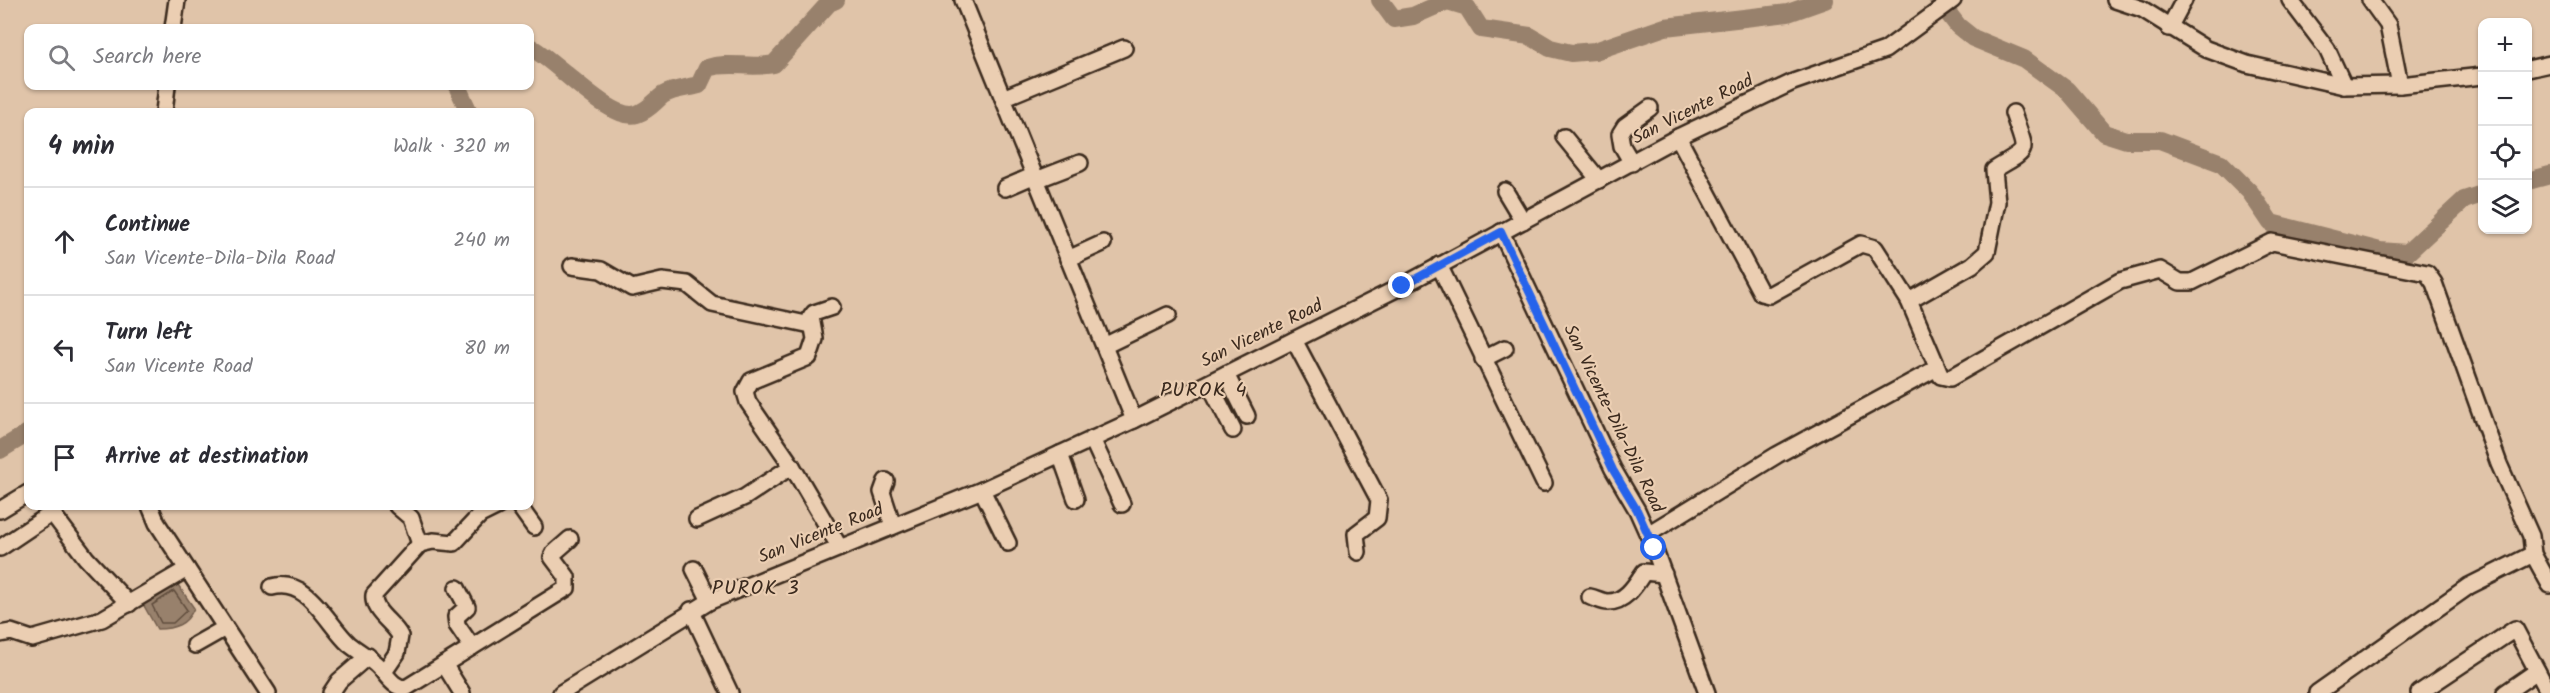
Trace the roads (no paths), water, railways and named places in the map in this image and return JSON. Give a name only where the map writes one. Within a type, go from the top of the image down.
[{"type":"street","points":[[174,24],[177,0]]},
{"type":"street","points":[[963,0],[1134,420]]},
{"type":"street","name":"San Vicente Road","points":[[561,693],[691,610],[982,490],[1134,420],[1439,266],[1678,137],[1793,82],[1885,50],[1953,0]]},
{"type":"street","points":[[2115,0],[2142,9],[2206,50],[2247,64],[2344,86],[2400,85],[2478,76]]},
{"type":"street","points":[[2169,28],[2184,0]]},
{"type":"street","points":[[2290,0],[2327,49],[2344,86]]},
{"type":"street","points":[[2370,0],[2388,25],[2400,85]]},
{"type":"street","points":[[1003,98],[1124,48]]},
{"type":"street","points":[[2532,66],[2550,64]]},
{"type":"street","points":[[164,108],[167,90]]},
{"type":"street","points":[[1632,163],[1622,146],[1620,134],[1625,126],[1650,108]]},
{"type":"street","points":[[1909,301],[1972,265],[1986,252],[1997,202],[1994,170],[2020,156],[2024,145],[2013,113]]},
{"type":"street","points":[[1564,136],[1599,180]]},
{"type":"street","points":[[1678,137],[1761,293],[1769,295],[1861,244],[1875,248],[1909,301],[1941,376],[1950,378],[2120,281],[2160,270],[2180,282],[2192,282],[2268,242],[2427,273],[2434,283],[2499,464],[2531,536],[2533,554],[2550,585]]},
{"type":"street","points":[[1005,188],[1080,163]]},
{"type":"street","points":[[1505,191],[1523,221]]},
{"type":"street","name":"San Vicente-Dila-Dila Road","points":[[1501,232],[1613,470],[1648,534],[1707,693]]},
{"type":"street","points":[[1068,258],[1103,243]]},
{"type":"street","points":[[572,266],[601,270],[632,288],[662,281],[687,284],[712,304],[811,325]]},
{"type":"street","points":[[1439,266],[1544,483]]},
{"type":"street","points":[[832,307],[814,313],[811,325],[815,339],[809,357],[750,381],[745,392],[748,402],[792,466],[840,548]]},
{"type":"street","points":[[1104,346],[1168,315]]},
{"type":"street","points":[[1294,340],[1379,500],[1377,518],[1356,534],[1358,552]]},
{"type":"street","points":[[1483,359],[1505,348]]},
{"type":"street","points":[[1648,534],[1778,455],[1937,368]]},
{"type":"street","points":[[1226,374],[1247,416]]},
{"type":"street","points":[[1209,382],[1233,430]]},
{"type":"street","points":[[1092,439],[1122,504]]},
{"type":"street","points":[[1060,454],[1076,499]]},
{"type":"street","points":[[697,519],[745,497],[792,466]]},
{"type":"street","points":[[886,481],[883,494],[893,526]]},
{"type":"street","points":[[982,490],[1008,543]]},
{"type":"street","points":[[0,510],[24,495]]},
{"type":"street","points":[[0,548],[50,510]]},
{"type":"street","points":[[52,510],[86,558],[129,604]]},
{"type":"street","points":[[152,510],[157,523],[268,693]]},
{"type":"street","points":[[402,510],[411,518],[418,532],[420,544]]},
{"type":"street","points":[[384,672],[397,653],[400,636],[393,623],[375,607],[374,595],[420,544],[433,540],[454,543],[480,515],[490,510]]},
{"type":"street","points":[[522,510],[534,527]]},
{"type":"street","points":[[272,586],[280,584],[293,587],[313,601],[349,643],[368,656],[397,686],[406,688],[567,588],[567,577],[552,557],[570,539]]},
{"type":"street","points":[[2317,693],[2469,586],[2533,554]]},
{"type":"street","points":[[2,630],[32,639],[102,619],[187,569]]},
{"type":"street","points":[[694,569],[710,601]]},
{"type":"street","points":[[1590,597],[1605,602],[1616,600],[1636,587],[1644,572],[1664,574]]},
{"type":"street","points":[[457,588],[468,607],[456,617],[455,622],[472,647]]},
{"type":"street","points":[[691,610],[730,693]]},
{"type":"street","points":[[195,645],[225,628]]},
{"type":"street","points":[[2419,693],[2515,629],[2549,693]]},
{"type":"street","points":[[331,693],[339,681],[368,656]]},
{"type":"street","points":[[444,664],[462,693]]},
{"type":"street","points":[[2505,693],[2537,671]]},
{"type":"water","points":[[176,582],[194,608],[188,618],[179,625],[157,629],[143,604]]},
{"type":"waterway","points":[[534,50],[598,100],[626,114],[637,114],[667,93],[699,85],[707,68],[724,65],[774,64],[829,3],[836,0]]},
{"type":"waterway","points":[[1380,0],[1394,19],[1413,16],[1447,1],[1467,7],[1481,29],[1530,36],[1550,48],[1571,53],[1595,51],[1665,27],[1788,13],[1825,0]]},
{"type":"waterway","points":[[1938,0],[1958,26],[1973,38],[2024,59],[2067,90],[2104,133],[2126,140],[2160,140],[2221,163],[2250,192],[2271,223],[2380,251],[2407,253],[2464,200],[2478,195]]},
{"type":"waterway","points":[[459,90],[467,108]]},
{"type":"waterway","points":[[2532,180],[2550,175]]},
{"type":"waterway","points":[[0,450],[24,435]]},
{"type":"district","name":"PUROK 4","points":[[1204,391]]},
{"type":"district","name":"PUROK 3","points":[[756,589]]}]
